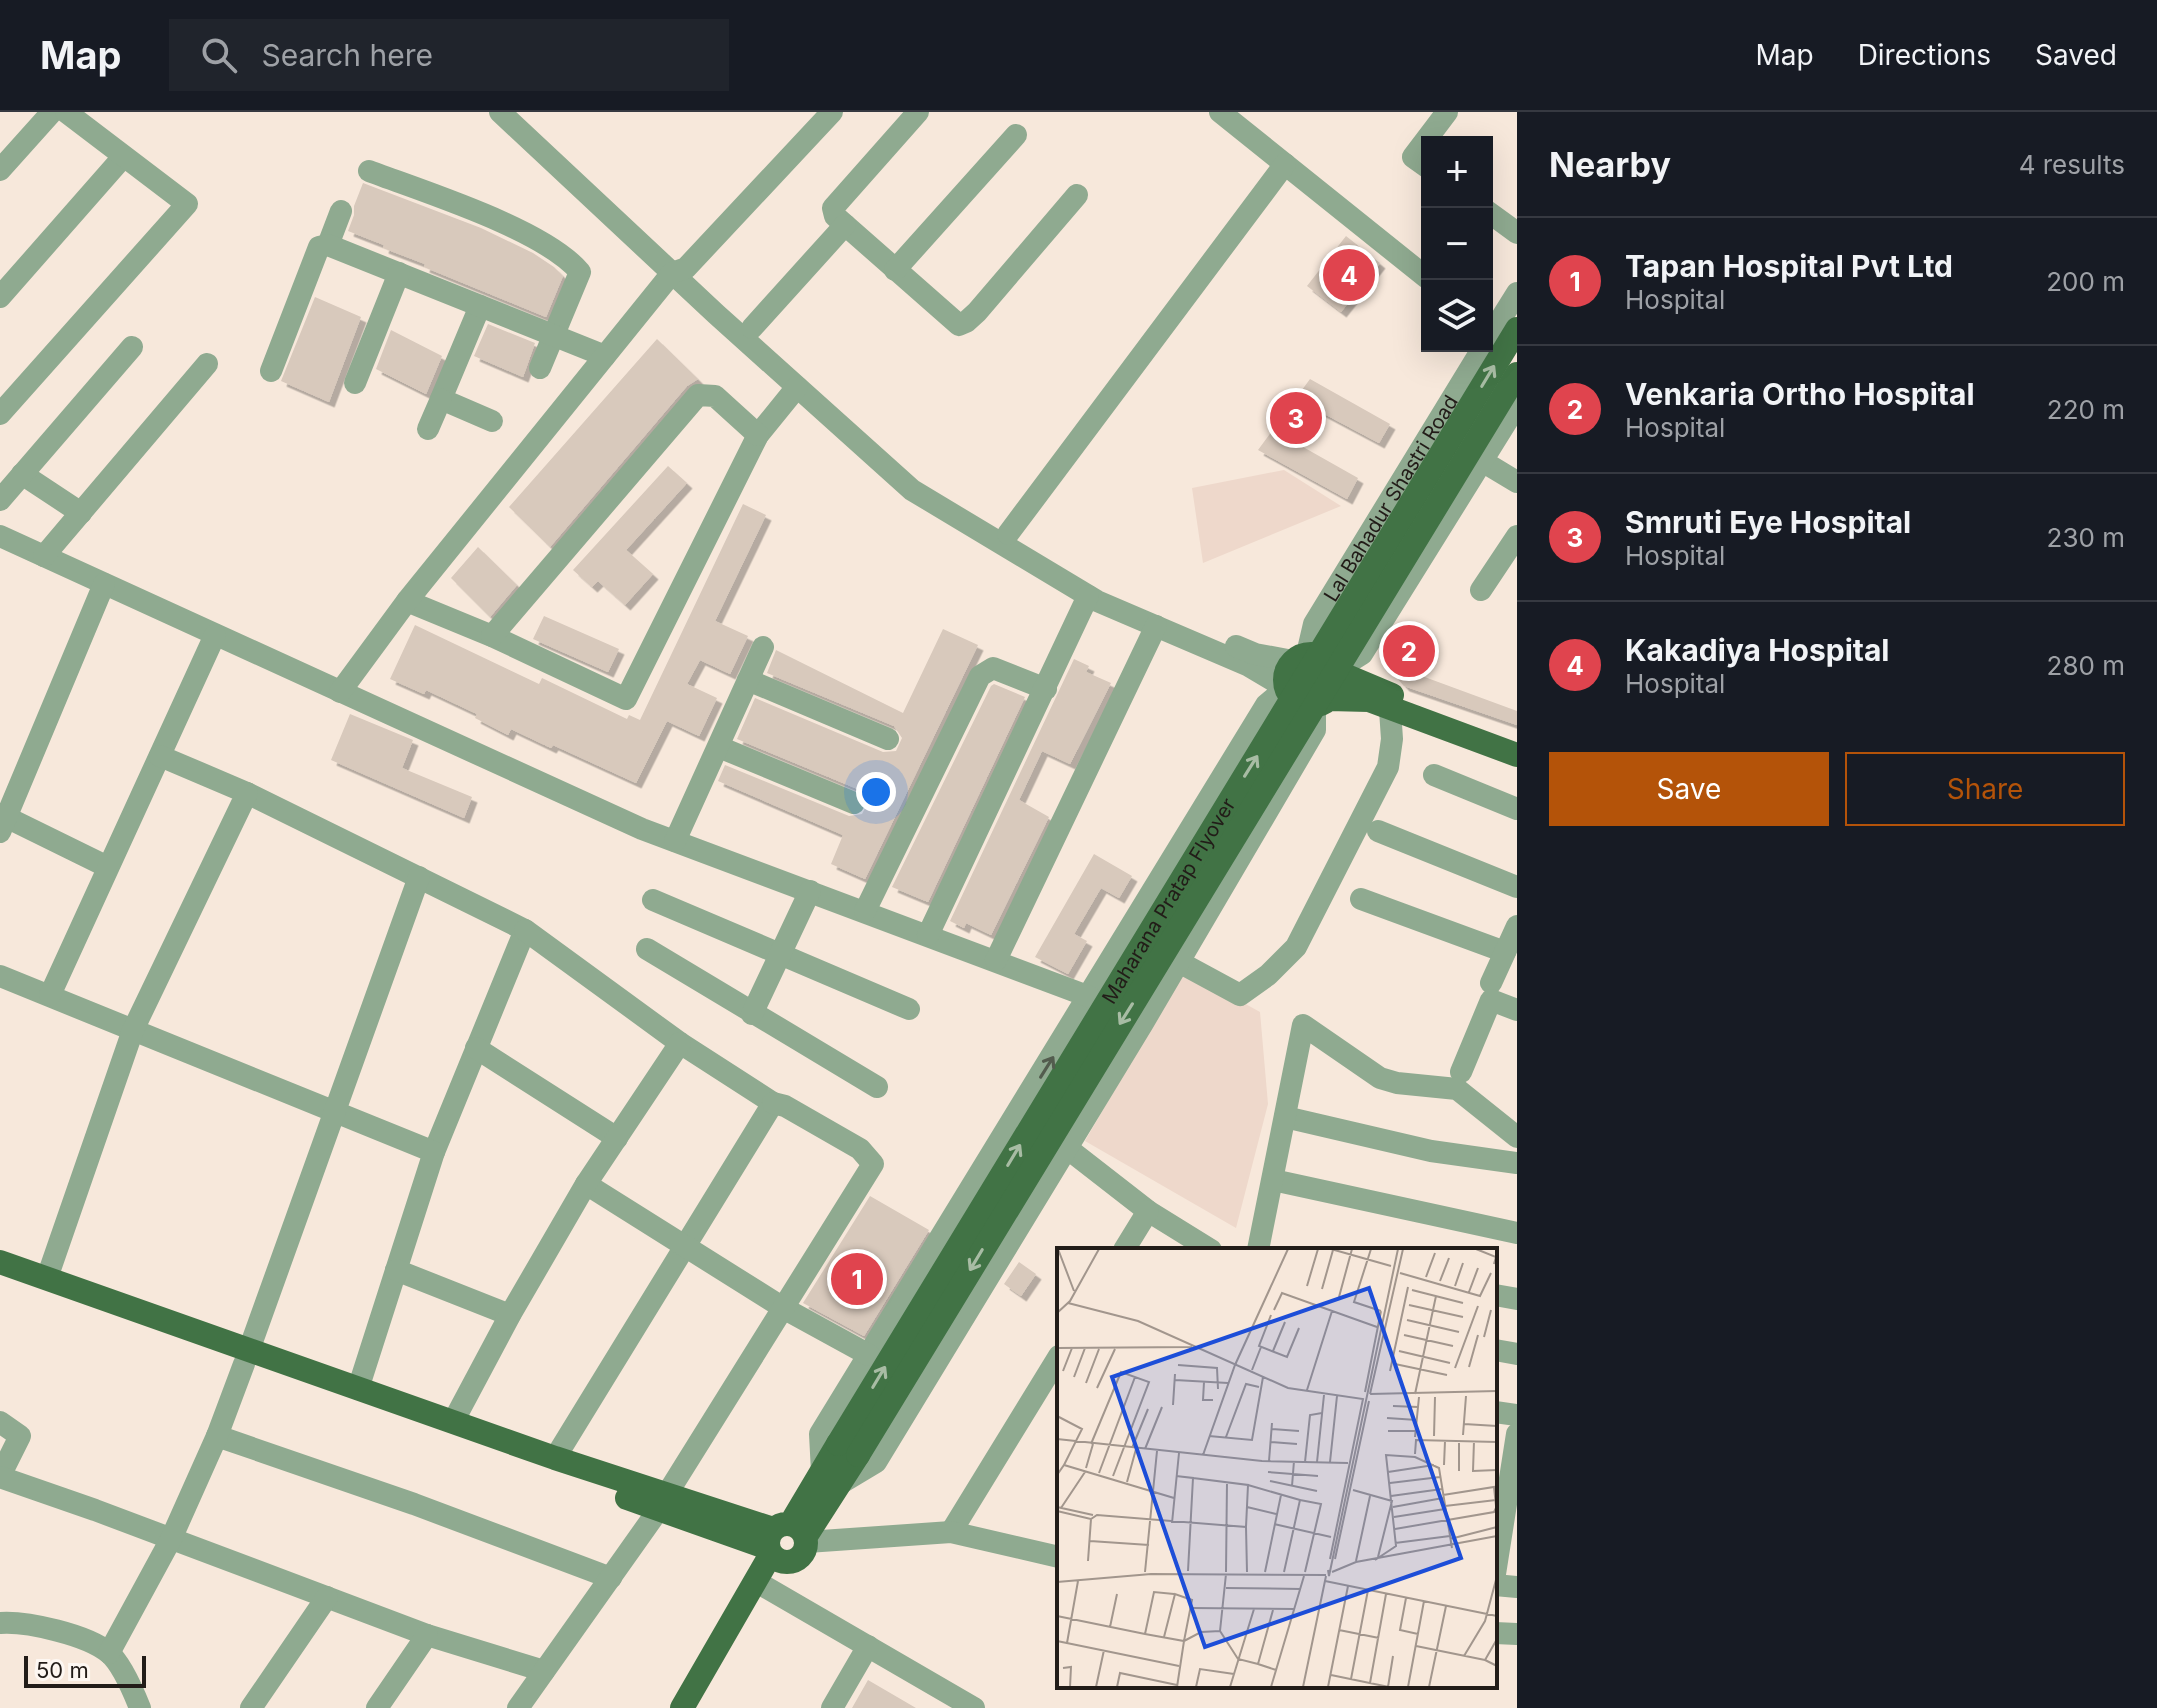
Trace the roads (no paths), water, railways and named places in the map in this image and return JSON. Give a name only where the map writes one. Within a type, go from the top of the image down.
[{"type":"main road","name":"Maharana Pratap Flyover","points":[[762,1585],[786,1542],[848,1449],[1494,335]]},
{"type":"main road","name":"Maharana Pratap Flyover","points":[[848,1449],[1517,374]]},
{"type":"main road","points":[[1322,702],[1336,686],[1335,671],[1327,659],[1300,658],[1286,674],[1286,688],[1297,702],[1322,702],[1369,700],[1517,755]]},
{"type":"main road","points":[[1335,671],[1517,741]]},
{"type":"main road","points":[[0,1262],[247,1357],[358,1389],[453,1422],[555,1458],[663,1502]]},
{"type":"main road","points":[[0,1278],[247,1357],[786,1542]]},
{"type":"main road","points":[[682,1708],[762,1585]]},
{"type":"main road","points":[[700,1708],[762,1585]]},
{"type":"street","points":[[0,170],[52,112]]},
{"type":"street","points":[[0,414],[187,204],[66,112]]},
{"type":"street","points":[[500,112],[679,270],[752,328],[920,479],[1103,589],[1255,654],[1300,658]]},
{"type":"street","points":[[520,112],[797,387],[912,490],[1088,596],[1249,666],[1286,688],[1266,705],[820,1434],[831,1478],[876,1462],[1179,962],[1315,730],[1322,702]]},
{"type":"street","points":[[340,692],[407,601],[605,356],[679,270],[832,112]]},
{"type":"street","points":[[918,112],[833,208],[835,216],[959,325],[977,312],[1077,195]]},
{"type":"street","points":[[1220,112],[1421,273]]},
{"type":"street","points":[[1429,136],[1447,112]]},
{"type":"street","points":[[895,270],[1016,135]]},
{"type":"street","points":[[1421,146],[1413,157],[1421,163]]},
{"type":"street","points":[[0,297],[123,157]]},
{"type":"street","points":[[1008,534],[1285,164]]},
{"type":"street","points":[[369,171],[501,222],[569,258],[580,272],[540,368]]},
{"type":"street","points":[[328,245],[341,211]]},
{"type":"street","points":[[1493,215],[1517,233]]},
{"type":"street","points":[[752,328],[845,225]]},
{"type":"street","points":[[271,371],[319,247],[328,245],[605,356]]},
{"type":"street","points":[[355,383],[399,273]]},
{"type":"street","name":"Lal Bahadur Shastri Road","points":[[1300,658],[1314,624],[1517,293]]},
{"type":"street","points":[[428,429],[480,306]]},
{"type":"street","points":[[0,500],[132,347]]},
{"type":"street","points":[[44,556],[207,364]]},
{"type":"street","points":[[407,601],[492,636],[626,699],[758,435],[797,387]]},
{"type":"street","points":[[492,636],[698,395],[715,396],[758,435]]},
{"type":"street","points":[[441,399],[492,421]]},
{"type":"street","points":[[1335,671],[1362,654],[1517,405]]},
{"type":"street","points":[[1482,461],[1517,482]]},
{"type":"street","points":[[22,474],[81,513]]},
{"type":"street","points":[[0,536],[627,823],[1090,997]]},
{"type":"street","points":[[1481,590],[1517,536]]},
{"type":"street","points":[[104,584],[2,822],[108,867]]},
{"type":"street","points":[[928,935],[1088,596]]},
{"type":"street","points":[[996,960],[1156,626]]},
{"type":"street","points":[[50,995],[215,635]]},
{"type":"street","points":[[675,841],[763,647]]},
{"type":"street","points":[[865,911],[980,676],[993,668],[1046,689]]},
{"type":"street","points":[[748,680],[888,739]]},
{"type":"street","points":[[1179,962],[1240,995],[1268,975],[1296,947],[1388,767],[1392,739],[1390,710]]},
{"type":"street","points":[[719,747],[854,803]]},
{"type":"street","points":[[160,756],[247,793],[525,930],[680,1043],[773,1103],[785,1106],[860,1149],[873,1164],[663,1502],[518,1708]]},
{"type":"street","points":[[1434,775],[1517,809]]},
{"type":"street","points":[[47,1278],[133,1030],[247,793]]},
{"type":"street","points":[[1378,831],[1517,887]]},
{"type":"street","points":[[109,1653],[171,1539],[217,1436],[419,877]]},
{"type":"street","points":[[752,1014],[810,891]]},
{"type":"street","points":[[1361,899],[1512,941],[1491,983]]},
{"type":"street","points":[[653,900],[909,1009]]},
{"type":"street","points":[[358,1389],[434,1152],[525,930]]},
{"type":"street","points":[[647,949],[877,1087]]},
{"type":"street","points":[[0,976],[434,1152]]},
{"type":"street","points":[[1461,1072],[1491,1000],[1517,1010]]},
{"type":"street","points":[[1259,1248],[1303,1025],[1380,1078],[1397,1083],[1457,1089],[1517,1137]]},
{"type":"street","points":[[453,1422],[510,1315],[586,1184],[680,1043]]},
{"type":"street","points":[[476,1048],[617,1138]]},
{"type":"street","points":[[555,1458],[773,1103]]},
{"type":"street","points":[[1285,1117],[1431,1151],[1517,1163]]},
{"type":"street","points":[[1067,1148],[1148,1211],[1208,1248]]},
{"type":"street","points":[[1273,1180],[1517,1233]]},
{"type":"street","points":[[586,1184],[785,1309],[869,1355]]},
{"type":"street","points":[[1125,1248],[1148,1211]]},
{"type":"street","points":[[396,1270],[510,1315]]},
{"type":"street","points":[[1497,1295],[1517,1299]]},
{"type":"street","points":[[1497,1350],[1517,1354]]},
{"type":"street","points":[[951,1532],[1057,1359]]},
{"type":"street","points":[[1497,1412],[1517,1415]]},
{"type":"street","points":[[0,1422],[20,1436],[0,1476],[427,1635],[544,1671]]},
{"type":"street","points":[[1497,1558],[1517,1434]]},
{"type":"street","points":[[217,1436],[414,1504],[611,1578]]},
{"type":"street","points":[[786,1542],[951,1532],[1057,1557]]},
{"type":"street","points":[[1497,1574],[1517,1587]]},
{"type":"street","points":[[762,1585],[968,1707]]},
{"type":"street","points":[[251,1708],[327,1597]]},
{"type":"street","points":[[0,1623],[71,1633],[109,1653],[132,1688],[140,1708]]},
{"type":"street","points":[[1497,1633],[1517,1634]]},
{"type":"street","points":[[377,1708],[427,1635]]},
{"type":"street","points":[[832,1708],[868,1646]]},
{"type":"place","name":"Kakadiya Hospital","points":[[1349,275]]},
{"type":"place","name":"Smruti Eye Hospital","points":[[1296,418]]},
{"type":"place","name":"Venkaria Ortho Hospital","points":[[1409,651]]},
{"type":"place","name":"Tapan Hospital Pvt Ltd","points":[[857,1279]]}]
